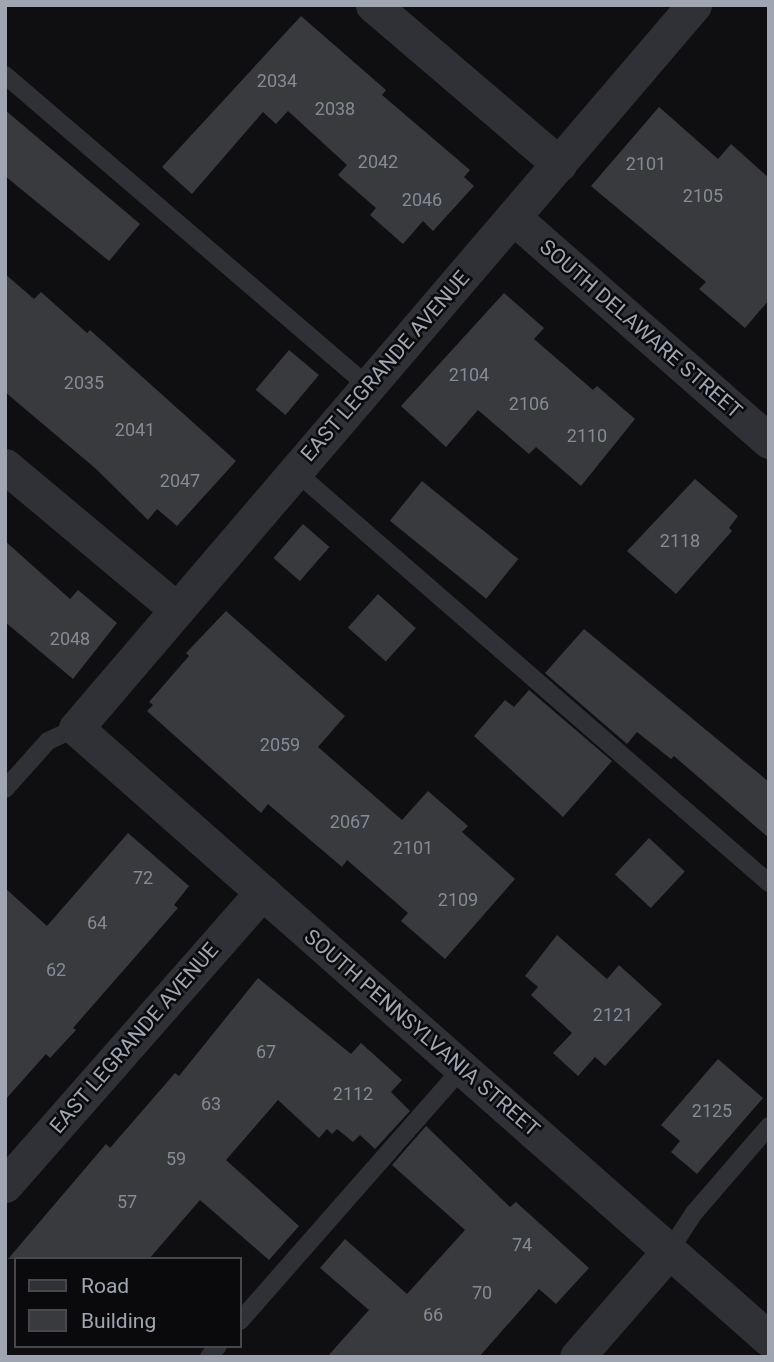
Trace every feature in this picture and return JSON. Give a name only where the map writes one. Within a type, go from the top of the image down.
[{"type":"street","points":[[373,5],[559,164]]},
{"type":"street","name":"EAST LEGRANDE AVENUE","points":[[76,728],[694,5]]},
{"type":"street","name":"SOUTH DELAWARE STREET","points":[[513,217],[769,441]]},
{"type":"street","points":[[5,466],[177,610]]},
{"type":"street","name":"SOUTH PENNSYLVANIA STREET","points":[[76,728],[769,1339]]},
{"type":"street","name":"EAST LEGRANDE AVENUE","points":[[5,1185],[262,891]]},
{"type":"street","points":[[577,1357],[669,1251]]},
{"type":"lane","points":[[5,75],[368,386]]},
{"type":"lane","points":[[295,471],[769,883]]},
{"type":"lane","points":[[5,789],[48,741],[76,728]]},
{"type":"lane","points":[[242,1319],[462,1068]]},
{"type":"lane","points":[[669,1251],[694,1213],[769,1126]]},
{"type":"building","points":[[301,16],[386,90],[382,95],[470,170],[464,177],[474,186],[433,231],[423,221],[403,244],[370,215],[376,208],[338,175],[347,165],[288,111],[276,124],[263,112],[192,194],[162,167]]},
{"type":"building","points":[[659,107],[718,159],[731,144],[769,178],[769,300],[745,328],[699,289],[706,282],[591,186]]},
{"type":"building","points":[[5,110],[140,224],[109,261],[5,176]]},
{"type":"building","points":[[5,274],[34,299],[41,292],[87,333],[90,330],[236,461],[177,526],[157,509],[148,520],[95,468],[5,392]]},
{"type":"building","points":[[504,293],[544,328],[534,339],[593,390],[597,386],[635,419],[581,486],[536,447],[529,454],[478,410],[446,447],[401,406]]},
{"type":"building","points":[[289,350],[319,375],[285,415],[256,390]]},
{"type":"building","points":[[695,479],[738,516],[729,528],[732,531],[676,594],[627,551]]},
{"type":"building","points":[[422,481],[518,559],[486,599],[390,521]]},
{"type":"building","points":[[303,524],[329,547],[300,581],[273,558]]},
{"type":"building","points":[[5,541],[70,599],[78,590],[117,623],[73,679],[5,622]]},
{"type":"building","points":[[378,594],[416,628],[386,662],[348,627]]},
{"type":"building","points":[[226,611],[345,716],[318,747],[402,820],[428,791],[468,826],[462,832],[515,879],[445,959],[401,921],[408,913],[347,860],[342,867],[268,804],[261,813],[147,711],[153,705],[149,702],[189,656],[186,653]]},
{"type":"building","points":[[584,629],[769,782],[769,838],[674,756],[671,759],[637,732],[627,744],[545,673]]},
{"type":"building","points":[[529,690],[612,761],[563,817],[474,736],[505,700],[514,707]]},
{"type":"building","points":[[128,833],[189,886],[174,905],[178,908],[73,1028],[76,1030],[50,1058],[46,1054],[5,1100],[5,888],[47,926]]},
{"type":"building","points":[[649,838],[685,871],[651,908],[615,875]]},
{"type":"building","points":[[557,935],[607,979],[619,965],[662,1004],[605,1066],[595,1057],[578,1076],[553,1053],[572,1033],[531,995],[538,987],[525,976]]},
{"type":"building","points":[[258,978],[351,1054],[361,1043],[402,1080],[391,1092],[410,1111],[375,1149],[360,1135],[353,1142],[337,1129],[332,1134],[327,1129],[319,1138],[278,1100],[226,1160],[299,1226],[269,1260],[200,1200],[151,1257],[8,1259],[106,1144],[110,1148],[175,1073],[179,1076]]},
{"type":"building","points":[[718,1059],[763,1098],[697,1174],[671,1152],[680,1141],[661,1125]]},
{"type":"building","points":[[426,1126],[510,1207],[516,1202],[589,1268],[556,1304],[539,1289],[479,1357],[327,1357],[369,1310],[320,1268],[345,1239],[407,1294],[465,1230],[392,1165]]}]
